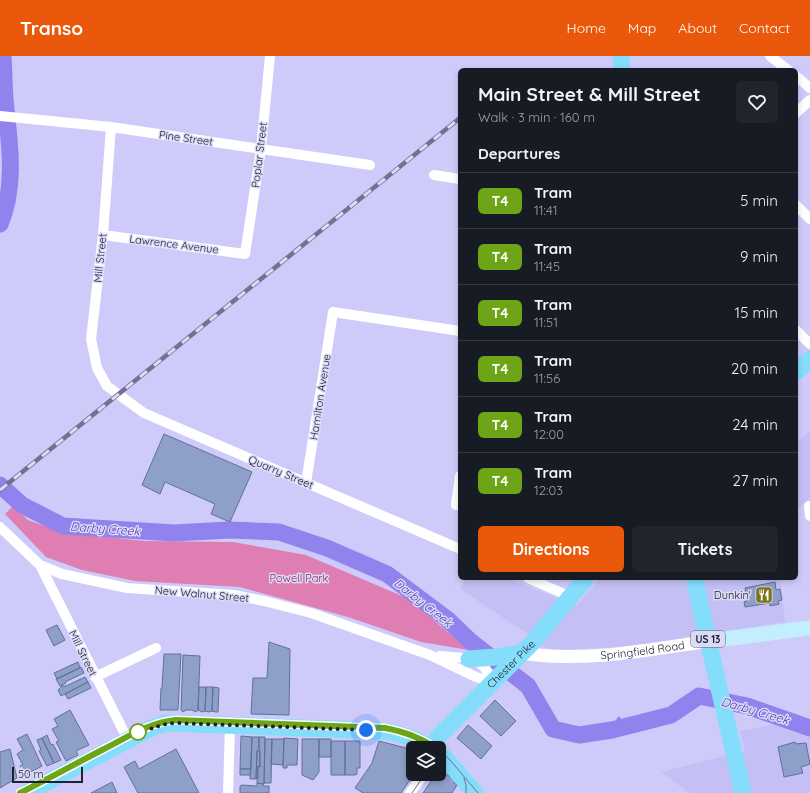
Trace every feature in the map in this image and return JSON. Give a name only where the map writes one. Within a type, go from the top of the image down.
[{"type":"main road","points":[[621,56],[622,68]]},
{"type":"main road","points":[[798,370],[810,359]]},
{"type":"main road","name":"Chester Pike","points":[[435,741],[436,738],[539,635],[584,580]]},
{"type":"main road","name":"US 13","points":[[694,583],[709,641],[743,793]]},
{"type":"main road","name":"Springfield Road","points":[[709,641],[810,628]]},
{"type":"main road","points":[[476,659],[521,653]]},
{"type":"main road","points":[[37,790],[128,740],[154,727],[166,723],[384,731],[405,735],[419,741]]},
{"type":"main road","points":[[446,759],[475,793]]},
{"type":"street","name":"Poplar Street","points":[[245,254],[261,149],[270,56]]},
{"type":"street","points":[[770,56],[785,68]]},
{"type":"street","points":[[798,78],[810,88]]},
{"type":"street","points":[[798,111],[810,100]]},
{"type":"street","name":"Pine Street","points":[[0,116],[111,127],[370,165]]},
{"type":"street","name":"Mill Street","points":[[107,386],[97,368],[91,339],[103,235],[111,127]]},
{"type":"street","points":[[434,175],[458,179]]},
{"type":"street","points":[[798,207],[810,219]]},
{"type":"street","name":"Lawrence Avenue","points":[[103,235],[245,254]]},
{"type":"street","name":"Hamilton Avenue","points":[[306,483],[333,312],[458,331]]},
{"type":"street","points":[[798,332],[810,344]]},
{"type":"street","name":"Quarry Street","points":[[107,386],[144,414],[458,548]]},
{"type":"street","points":[[456,505],[458,490]]},
{"type":"street","points":[[0,527],[40,565]]},
{"type":"street","name":"Mill Street","points":[[40,565],[128,740]]},
{"type":"street","name":"New Walnut Street","points":[[40,565],[62,574],[127,588],[234,595],[264,601],[311,613],[430,655],[476,677],[497,677]]},
{"type":"street","points":[[533,580],[571,597]]},
{"type":"street","name":"Springfield Road","points":[[521,653],[550,657],[621,654],[709,641]]},
{"type":"street","points":[[95,677],[156,648]]},
{"type":"street","name":"New Walnut Street","points":[[430,655],[476,659],[497,677]]},
{"type":"street","points":[[228,793],[230,725]]},
{"type":"street","points":[[410,793],[419,781]]},
{"type":"shaded area","points":[[810,431],[810,498],[798,509],[798,442]]},
{"type":"shaded area","points":[[466,580],[512,580],[576,606],[598,580],[780,580],[785,622],[621,647],[549,650],[460,589]]},
{"type":"shaded area","points":[[776,724],[810,734],[810,793],[689,793],[661,772],[745,751],[740,731]]},
{"type":"green space","name":"Powell Park","points":[[13,506],[28,520],[61,532],[144,541],[233,542],[306,555],[409,599],[469,650],[421,642],[348,617],[240,587],[135,581],[82,570],[46,557],[5,514]]},
{"type":"building","points":[[164,434],[252,472],[230,522],[211,514],[215,504],[165,482],[160,494],[142,485]]},
{"type":"building","name":"Dunkin'","points":[[775,582],[776,590],[780,589],[782,600],[778,601],[779,604],[770,606],[770,603],[745,607],[744,602],[747,601],[745,588]]},
{"type":"building","points":[[57,625],[65,640],[54,646],[46,630]]},
{"type":"building","points":[[269,642],[290,649],[289,715],[251,714],[253,678],[267,678]]},
{"type":"building","points":[[164,654],[181,654],[178,710],[160,710]]},
{"type":"building","points":[[183,655],[200,656],[198,710],[196,712],[186,710],[183,712],[181,710]]},
{"type":"building","points":[[78,662],[80,668],[57,679],[54,673]]},
{"type":"building","points":[[81,667],[84,673],[60,686],[56,679]]},
{"type":"building","points":[[85,677],[88,682],[61,696],[58,690],[62,686],[66,686]]},
{"type":"building","points":[[88,682],[91,688],[68,699],[65,694]]},
{"type":"building","points":[[199,687],[206,687],[205,711],[202,712],[198,710]]},
{"type":"building","points":[[206,687],[213,687],[212,711],[209,712],[205,711]]},
{"type":"building","points":[[213,687],[219,688],[218,712],[212,711]]},
{"type":"building","points":[[495,700],[516,721],[501,736],[480,716]]},
{"type":"building","points":[[70,710],[89,745],[76,751],[78,755],[66,761],[56,742],[59,741],[52,729],[58,726],[54,719]]},
{"type":"building","points":[[468,725],[492,746],[481,759],[457,738]]},
{"type":"building","points":[[27,734],[42,766],[25,775],[20,766],[23,765],[17,754],[23,750],[17,739]]},
{"type":"building","points":[[47,735],[51,745],[53,744],[61,760],[54,763],[42,738]]},
{"type":"building","points":[[241,736],[252,737],[251,769],[240,769]]},
{"type":"building","points":[[252,737],[259,737],[256,779],[250,779]]},
{"type":"building","points":[[259,737],[265,737],[264,784],[257,783],[258,766],[260,767]]},
{"type":"building","points":[[42,738],[54,763],[47,766],[39,751],[41,750],[37,740]]},
{"type":"building","points":[[284,738],[298,739],[297,765],[287,765],[287,768],[283,768]]},
{"type":"building","points":[[265,739],[272,739],[271,783],[264,783]]},
{"type":"building","points":[[272,739],[284,739],[283,765],[271,764]]},
{"type":"building","points":[[302,739],[319,739],[319,772],[313,780],[302,775]]},
{"type":"building","points":[[319,739],[331,739],[331,757],[319,757]]},
{"type":"building","points":[[331,741],[345,741],[345,775],[331,775]]},
{"type":"building","points":[[345,741],[360,741],[360,768],[357,768],[357,774],[355,775],[345,775]]},
{"type":"building","points":[[379,741],[406,748],[406,781],[409,781],[401,793],[363,793],[355,788],[372,763]]},
{"type":"building","points":[[795,742],[796,744],[806,743],[810,764],[801,767],[803,773],[784,777],[778,747]]},
{"type":"building","points":[[10,749],[17,778],[0,788],[0,752]]},
{"type":"building","points":[[176,749],[199,793],[138,793],[124,767],[135,761],[139,769]]},
{"type":"building","points":[[257,751],[260,751],[260,767],[258,766],[258,779],[256,779]]},
{"type":"building","points":[[240,769],[251,769],[250,775],[240,775]]},
{"type":"building","points":[[446,774],[456,781],[454,783],[457,785],[452,793],[423,793],[431,781],[446,781]]},
{"type":"building","points":[[112,782],[117,793],[91,793]]},
{"type":"building","points":[[257,783],[263,784],[263,786],[269,786],[269,793],[240,793],[240,786],[257,786]]},
{"type":"waterway","name":"Darby Creek","points":[[0,224],[9,194],[10,178],[10,146],[5,99],[3,56]]},
{"type":"waterway","name":"Darby Creek","points":[[0,485],[22,505],[63,526],[174,533],[229,530],[279,532],[327,548],[387,574],[447,619],[470,641],[528,686],[553,729],[579,735],[612,730],[671,715],[699,696],[747,706],[810,728]]},
{"type":"waterway","points":[[612,730],[619,718]]},
{"type":"tram line","points":[[20,793],[137,732],[166,721],[176,720],[385,728],[412,735],[424,741]]},
{"type":"tram line","name":"T4","points":[[20,793],[126,737],[166,721],[176,720],[385,728],[406,732],[424,741]]},
{"type":"tram line","points":[[446,756],[478,793]]},
{"type":"tram line","points":[[464,778],[466,793]]},
{"type":"tram line","points":[[412,793],[420,781]]},
{"type":"railway","points":[[0,490],[458,120]]},
{"type":"place","name":"Dunkin'","points":[[764,595]]},
{"type":"route","points":[[138,732],[141,733],[166,723],[366,730]]}]
